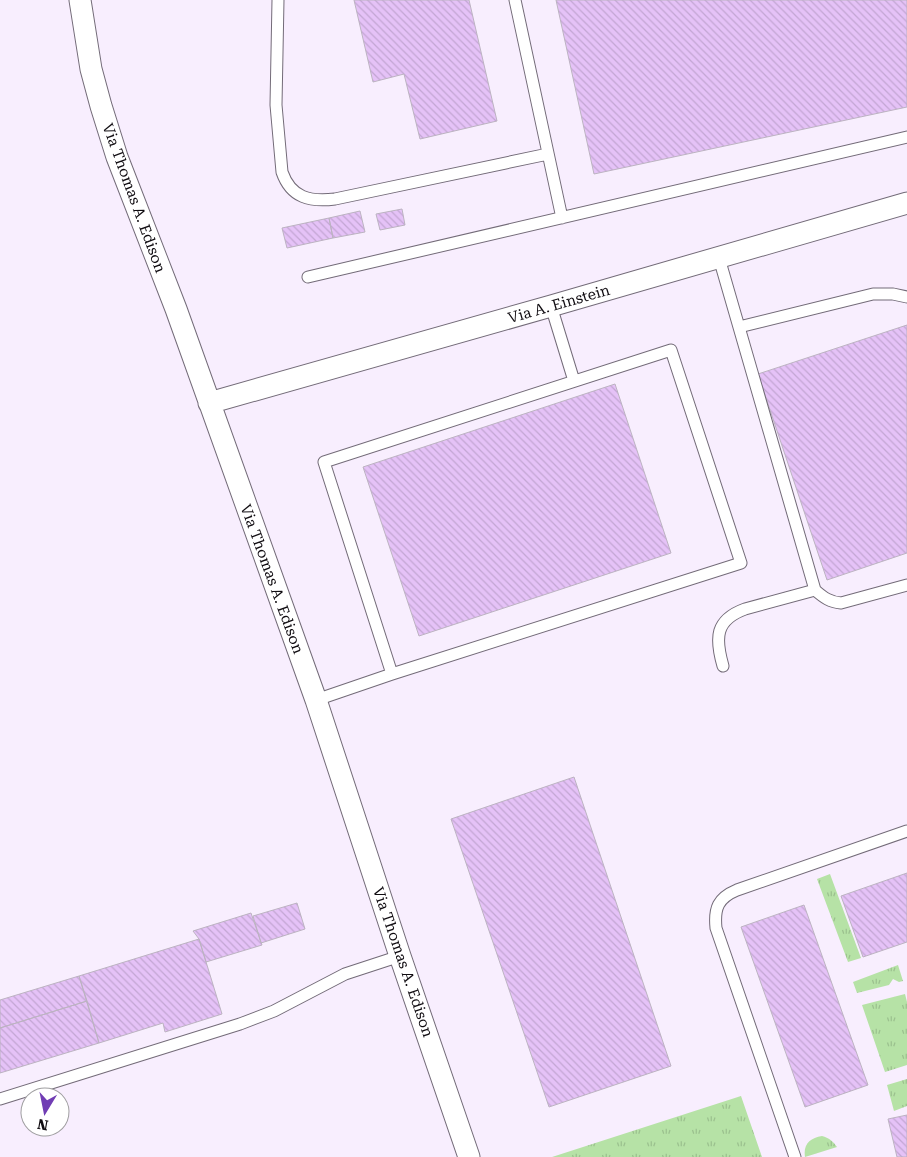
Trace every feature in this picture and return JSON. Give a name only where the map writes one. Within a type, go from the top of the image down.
[{"type":"street","name":"Via Thomas A. Edison","points":[[80,0],[91,69],[114,148],[176,309],[316,700],[400,956],[470,1157]]},
{"type":"street","name":"Via A. Einstein","points":[[209,403],[907,203]]},
{"type":"lane","points":[[278,0],[276,104],[282,172],[293,190],[302,196],[312,200],[335,199],[548,154]]},
{"type":"lane","points":[[515,0],[562,218]]},
{"type":"lane","points":[[308,278],[907,137]]},
{"type":"lane","points":[[719,258],[815,590],[827,600],[833,603],[841,603],[907,585]]},
{"type":"lane","points":[[739,327],[873,294],[883,293],[907,297]]},
{"type":"lane","points":[[551,306],[574,381]]},
{"type":"lane","points":[[316,700],[741,563],[672,350],[324,462],[392,674]]},
{"type":"lane","points":[[723,666],[718,644],[719,634],[722,625],[728,618],[745,609],[815,590]]},
{"type":"lane","points":[[795,1157],[716,928],[715,918],[718,906],[727,894],[737,890],[907,831]]},
{"type":"lane","points":[[0,1099],[257,1018],[345,974],[400,956]]},
{"type":"green space","points":[[830,874],[861,958],[848,962],[817,879]]},
{"type":"green space","points":[[898,965],[903,981],[899,982],[893,979],[889,985],[857,993],[853,982]]},
{"type":"green space","points":[[905,994],[907,1002],[907,1065],[885,1072],[862,1005]]},
{"type":"green space","points":[[907,1079],[907,1106],[894,1111],[887,1085]]},
{"type":"green space","points":[[741,1096],[762,1157],[552,1157]]},
{"type":"green space","points":[[822,1136],[831,1140],[837,1147],[805,1157],[805,1149],[808,1142]]},
{"type":"building","points":[[354,0],[469,0],[497,121],[420,139],[404,74],[373,82]]},
{"type":"building","points":[[556,0],[907,0],[907,107],[594,174]]},
{"type":"building","points":[[402,209],[405,225],[380,230],[376,214]]},
{"type":"building","points":[[360,211],[365,232],[333,238],[329,218]]},
{"type":"building","points":[[329,218],[333,238],[287,248],[282,228]]},
{"type":"building","points":[[907,325],[907,553],[827,580],[758,374]]},
{"type":"building","points":[[615,384],[671,553],[419,636],[363,467]]},
{"type":"building","points":[[574,777],[671,1066],[549,1107],[451,819]]},
{"type":"building","points":[[907,873],[907,942],[863,957],[841,896]]},
{"type":"building","points":[[297,903],[305,929],[261,943],[253,916]]},
{"type":"building","points":[[804,905],[868,1085],[805,1107],[741,927]]},
{"type":"building","points":[[251,913],[262,945],[206,962],[199,939],[193,931]]},
{"type":"building","points":[[199,939],[222,1014],[165,1032],[163,1023],[99,1043],[79,976]]},
{"type":"building","points":[[79,976],[87,1001],[0,1028],[0,1000]]},
{"type":"building","points":[[87,1001],[99,1043],[0,1073],[0,1028]]},
{"type":"building","points":[[907,1115],[907,1157],[897,1157],[888,1119]]}]
